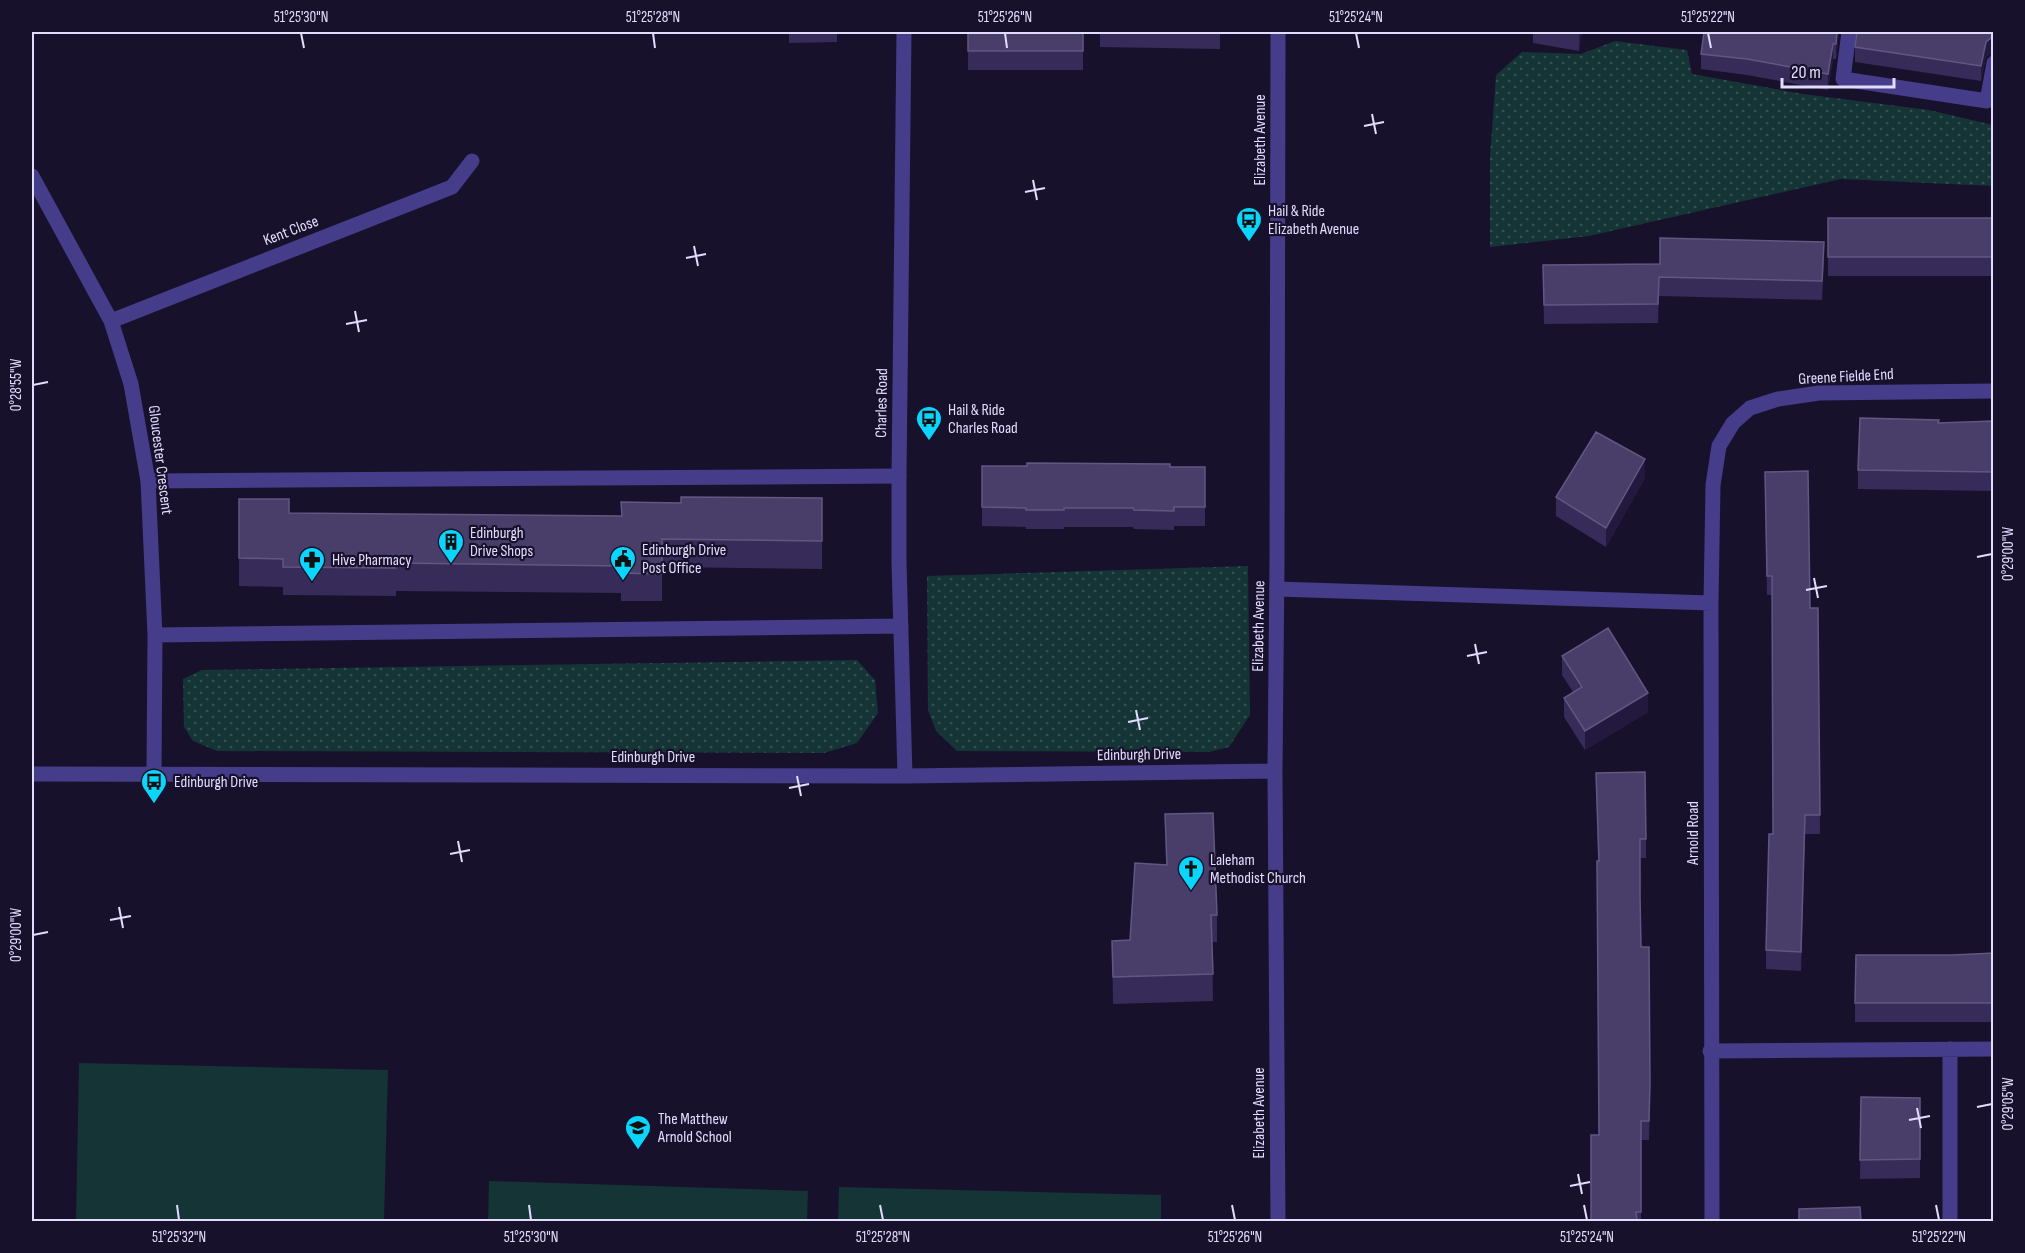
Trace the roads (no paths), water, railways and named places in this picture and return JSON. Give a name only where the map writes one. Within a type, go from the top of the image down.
[{"type":"street","name":"Charles Road","points":[[904,32],[899,476],[905,776]]},
{"type":"street","name":"Elizabeth Avenue","points":[[1278,32],[1275,771],[1278,1221]]},
{"type":"street","points":[[1849,32],[1842,79],[1987,101],[1994,63]]},
{"type":"street","name":"Kent Close","points":[[111,321],[452,188],[472,161]]},
{"type":"street","name":"Gloucester Crescent","points":[[32,176],[111,321],[131,384],[148,481],[155,635],[154,773]]},
{"type":"street","name":"Greene Fielde End","points":[[1719,446],[1733,423],[1750,408],[1778,399],[1819,393],[1994,391]]},
{"type":"street","name":"Arnold Road","points":[[1712,1221],[1711,603],[1713,485],[1719,446]]},
{"type":"street","points":[[148,481],[899,476]]},
{"type":"street","points":[[1277,589],[1711,603]]},
{"type":"street","points":[[155,635],[901,626]]},
{"type":"street","name":"Edinburgh Drive","points":[[32,774],[905,776],[1275,771]]},
{"type":"street","points":[[1950,1049],[1950,1221]]},
{"type":"street","points":[[1710,1051],[1994,1049]]},
{"type":"place","name":"Hail & Ride Elizabeth Avenue","points":[[1249,243]]},
{"type":"place","name":"Hail & Ride Charles Road","points":[[929,442]]},
{"type":"place","name":"Edinburgh Drive Shops","points":[[451,565]]},
{"type":"place","name":"Edinburgh Drive Post Office","points":[[623,582]]},
{"type":"place","name":"Hive Pharmacy","points":[[312,583]]},
{"type":"place","name":"Edinburgh Drive","points":[[154,805]]},
{"type":"place","name":"Laleham Methodist Church","points":[[1191,892]]},
{"type":"place","name":"The Matthew Arnold School","points":[[638,1151]]}]
